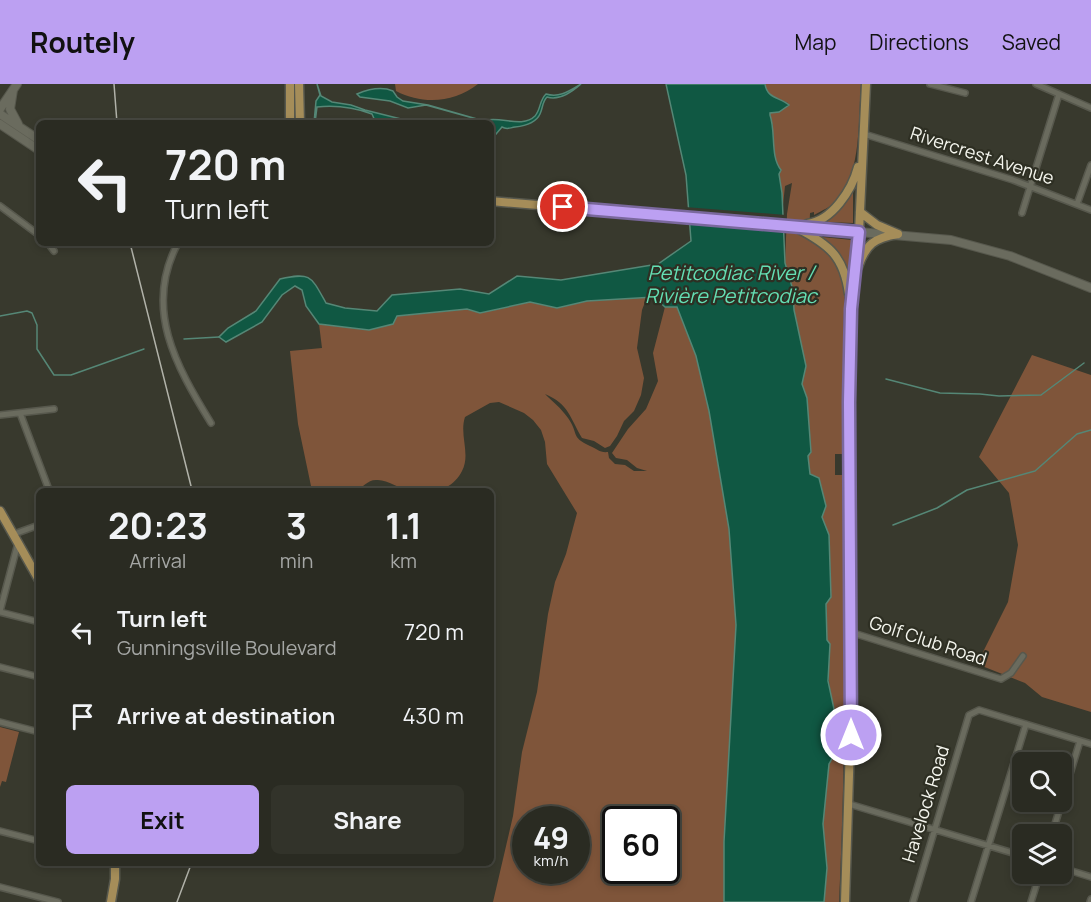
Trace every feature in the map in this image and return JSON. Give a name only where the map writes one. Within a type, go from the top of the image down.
[{"type":"main road","points":[[845,902],[849,804],[848,429],[851,309],[859,232],[866,84]]},
{"type":"main road","points":[[290,120],[293,85]]},
{"type":"main road","points":[[293,85],[299,120]]},
{"type":"main road","points":[[0,98],[15,87]]},
{"type":"main road","points":[[15,87],[0,112],[36,138]]},
{"type":"main road","points":[[15,87],[10,110],[21,128]]},
{"type":"main road","points":[[0,124],[36,148]]},
{"type":"main road","points":[[0,131],[13,133]]},
{"type":"main road","points":[[813,229],[847,193],[854,182],[862,151]]},
{"type":"main road","points":[[494,201],[951,240],[1010,256],[1091,288]]},
{"type":"main road","points":[[860,212],[877,225],[898,234]]},
{"type":"main road","points":[[813,229],[841,263],[846,277],[851,309]]},
{"type":"main road","points":[[855,277],[862,257],[873,243],[883,237],[898,234]]},
{"type":"main road","points":[[0,511],[36,573]]},
{"type":"main road","points":[[111,902],[115,866]]},
{"type":"street","points":[[930,84],[965,93]]},
{"type":"street","points":[[1036,84],[1091,108]]},
{"type":"street","points":[[1022,213],[1059,94]]},
{"type":"street","name":"Rivercrest Avenue","points":[[864,134],[1030,187],[1091,210]]},
{"type":"street","points":[[1077,204],[1091,165]]},
{"type":"street","points":[[0,206],[36,233]]},
{"type":"street","points":[[50,246],[54,251]]},
{"type":"street","points":[[177,246],[165,275],[163,308],[177,364],[211,423]]},
{"type":"street","points":[[0,415],[54,409]]},
{"type":"street","points":[[20,413],[48,488]]},
{"type":"street","points":[[36,527],[16,538],[0,611],[36,621]]},
{"type":"street","name":"Golf Club Road","points":[[850,632],[1001,679],[1011,673],[1023,656]]},
{"type":"street","points":[[0,667],[36,676]]},
{"type":"street","name":"Havelock Road","points":[[913,902],[969,716],[979,710],[1026,724]]},
{"type":"street","points":[[0,722],[36,731]]},
{"type":"street","points":[[971,902],[1026,724],[1091,744]]},
{"type":"street","points":[[1072,767],[1080,741]]},
{"type":"street","points":[[849,804],[1012,853]]},
{"type":"street","points":[[0,831],[36,840]]},
{"type":"street","points":[[1072,871],[1091,877]]},
{"type":"street","points":[[1031,902],[1037,884]]},
{"type":"street","points":[[0,887],[58,902]]},
{"type":"shaded area","points":[[395,84],[478,84],[459,95],[427,100],[396,91]]},
{"type":"shaded area","points":[[765,84],[861,84],[857,144],[851,174],[846,187],[835,202],[814,215],[814,212],[810,213],[809,237],[822,245],[839,266],[845,290],[843,454],[835,454],[835,475],[843,475],[844,582],[844,742],[839,902],[824,902],[827,868],[823,824],[829,764],[835,745],[835,723],[829,681],[830,644],[827,640],[826,603],[831,597],[829,535],[822,517],[826,506],[819,478],[810,474],[807,399],[802,384],[806,366],[794,310],[793,290],[785,263],[787,214],[792,183],[785,186],[783,205],[779,174],[781,170],[775,158],[770,115],[788,103],[770,95]]},
{"type":"shaded area","points":[[853,192],[853,223],[827,222]]},
{"type":"shaded area","points":[[821,238],[852,240],[849,277]]},
{"type":"shaded area","points":[[647,297],[642,310],[637,348],[644,378],[641,395],[634,411],[624,421],[610,446],[605,448],[594,441],[582,438],[564,407],[545,394],[565,414],[580,440],[603,452],[608,452],[609,458],[615,464],[625,465],[634,471],[647,471],[637,468],[627,460],[616,458],[612,453],[628,429],[646,409],[658,381],[653,353],[665,307],[677,307],[696,356],[709,411],[729,529],[737,625],[724,842],[724,902],[493,902],[512,820],[512,884],[590,884],[590,806],[514,806],[522,752],[537,692],[548,614],[555,582],[566,554],[577,513],[547,464],[545,442],[541,430],[533,420],[524,413],[499,402],[490,403],[465,417],[464,465],[458,478],[445,488],[401,488],[380,480],[370,481],[360,488],[313,488],[311,486],[298,424],[290,351],[322,348],[319,324],[369,330],[393,324],[397,316],[467,309],[480,313],[530,302],[557,308],[586,301]]},
{"type":"shaded area","points":[[1032,355],[1091,375],[1091,712],[1042,697],[1025,683],[977,664],[1008,602],[1018,545],[1009,493],[979,457]]},
{"type":"shaded area","points":[[0,727],[19,732],[6,782],[2,781],[0,787]]},
{"type":"water","points":[[317,84],[321,96],[332,102],[405,120],[375,120],[372,114],[352,108],[331,106],[317,107],[314,120],[316,101],[320,95]]},
{"type":"water","points":[[581,84],[561,97],[547,97],[536,120],[522,126],[502,127],[494,136],[494,120],[517,122],[530,120],[535,116],[546,94],[560,94]]},
{"type":"water","name":"Petitcodiac River / Rivière Petitcodiac","points":[[666,84],[765,84],[771,95],[789,105],[770,115],[775,158],[781,170],[779,174],[785,263],[793,290],[794,310],[806,366],[802,384],[807,398],[811,452],[808,456],[810,474],[819,478],[826,506],[822,517],[829,535],[831,597],[826,604],[827,640],[830,644],[828,681],[834,709],[834,755],[829,764],[823,824],[827,868],[824,902],[724,902],[724,842],[736,625],[729,529],[709,411],[696,356],[677,307],[665,307],[654,297],[587,301],[557,308],[530,302],[480,313],[467,309],[397,316],[393,324],[369,330],[319,324],[306,306],[302,290],[295,286],[282,295],[262,322],[226,342],[219,337],[228,328],[256,311],[280,279],[290,277],[309,278],[326,303],[345,308],[377,311],[392,295],[460,289],[489,294],[517,276],[561,280],[658,264],[691,241],[686,175]]},
{"type":"water","points":[[380,88],[393,91],[403,101],[428,105],[480,120],[426,105],[408,108],[390,101],[360,97],[357,94]]},
{"type":"pier","points":[[685,207],[786,215],[787,232],[687,223]]},
{"type":"waterway","points":[[0,316],[27,311],[32,313],[37,325],[37,349],[54,375],[71,375],[144,349]]},
{"type":"waterway","points":[[184,339],[219,337]]},
{"type":"waterway","points":[[886,379],[940,393],[999,396],[1041,395],[1084,363]]},
{"type":"waterway","points":[[893,525],[937,508],[967,490],[1035,471],[1077,434],[1091,430]]},
{"type":"railway","points":[[114,84],[117,120]]},
{"type":"railway","points":[[131,246],[191,488]]},
{"type":"railway","points":[[177,902],[190,866]]},
{"type":"route","points":[[563,207],[859,232],[851,309],[848,448],[851,735]]}]
